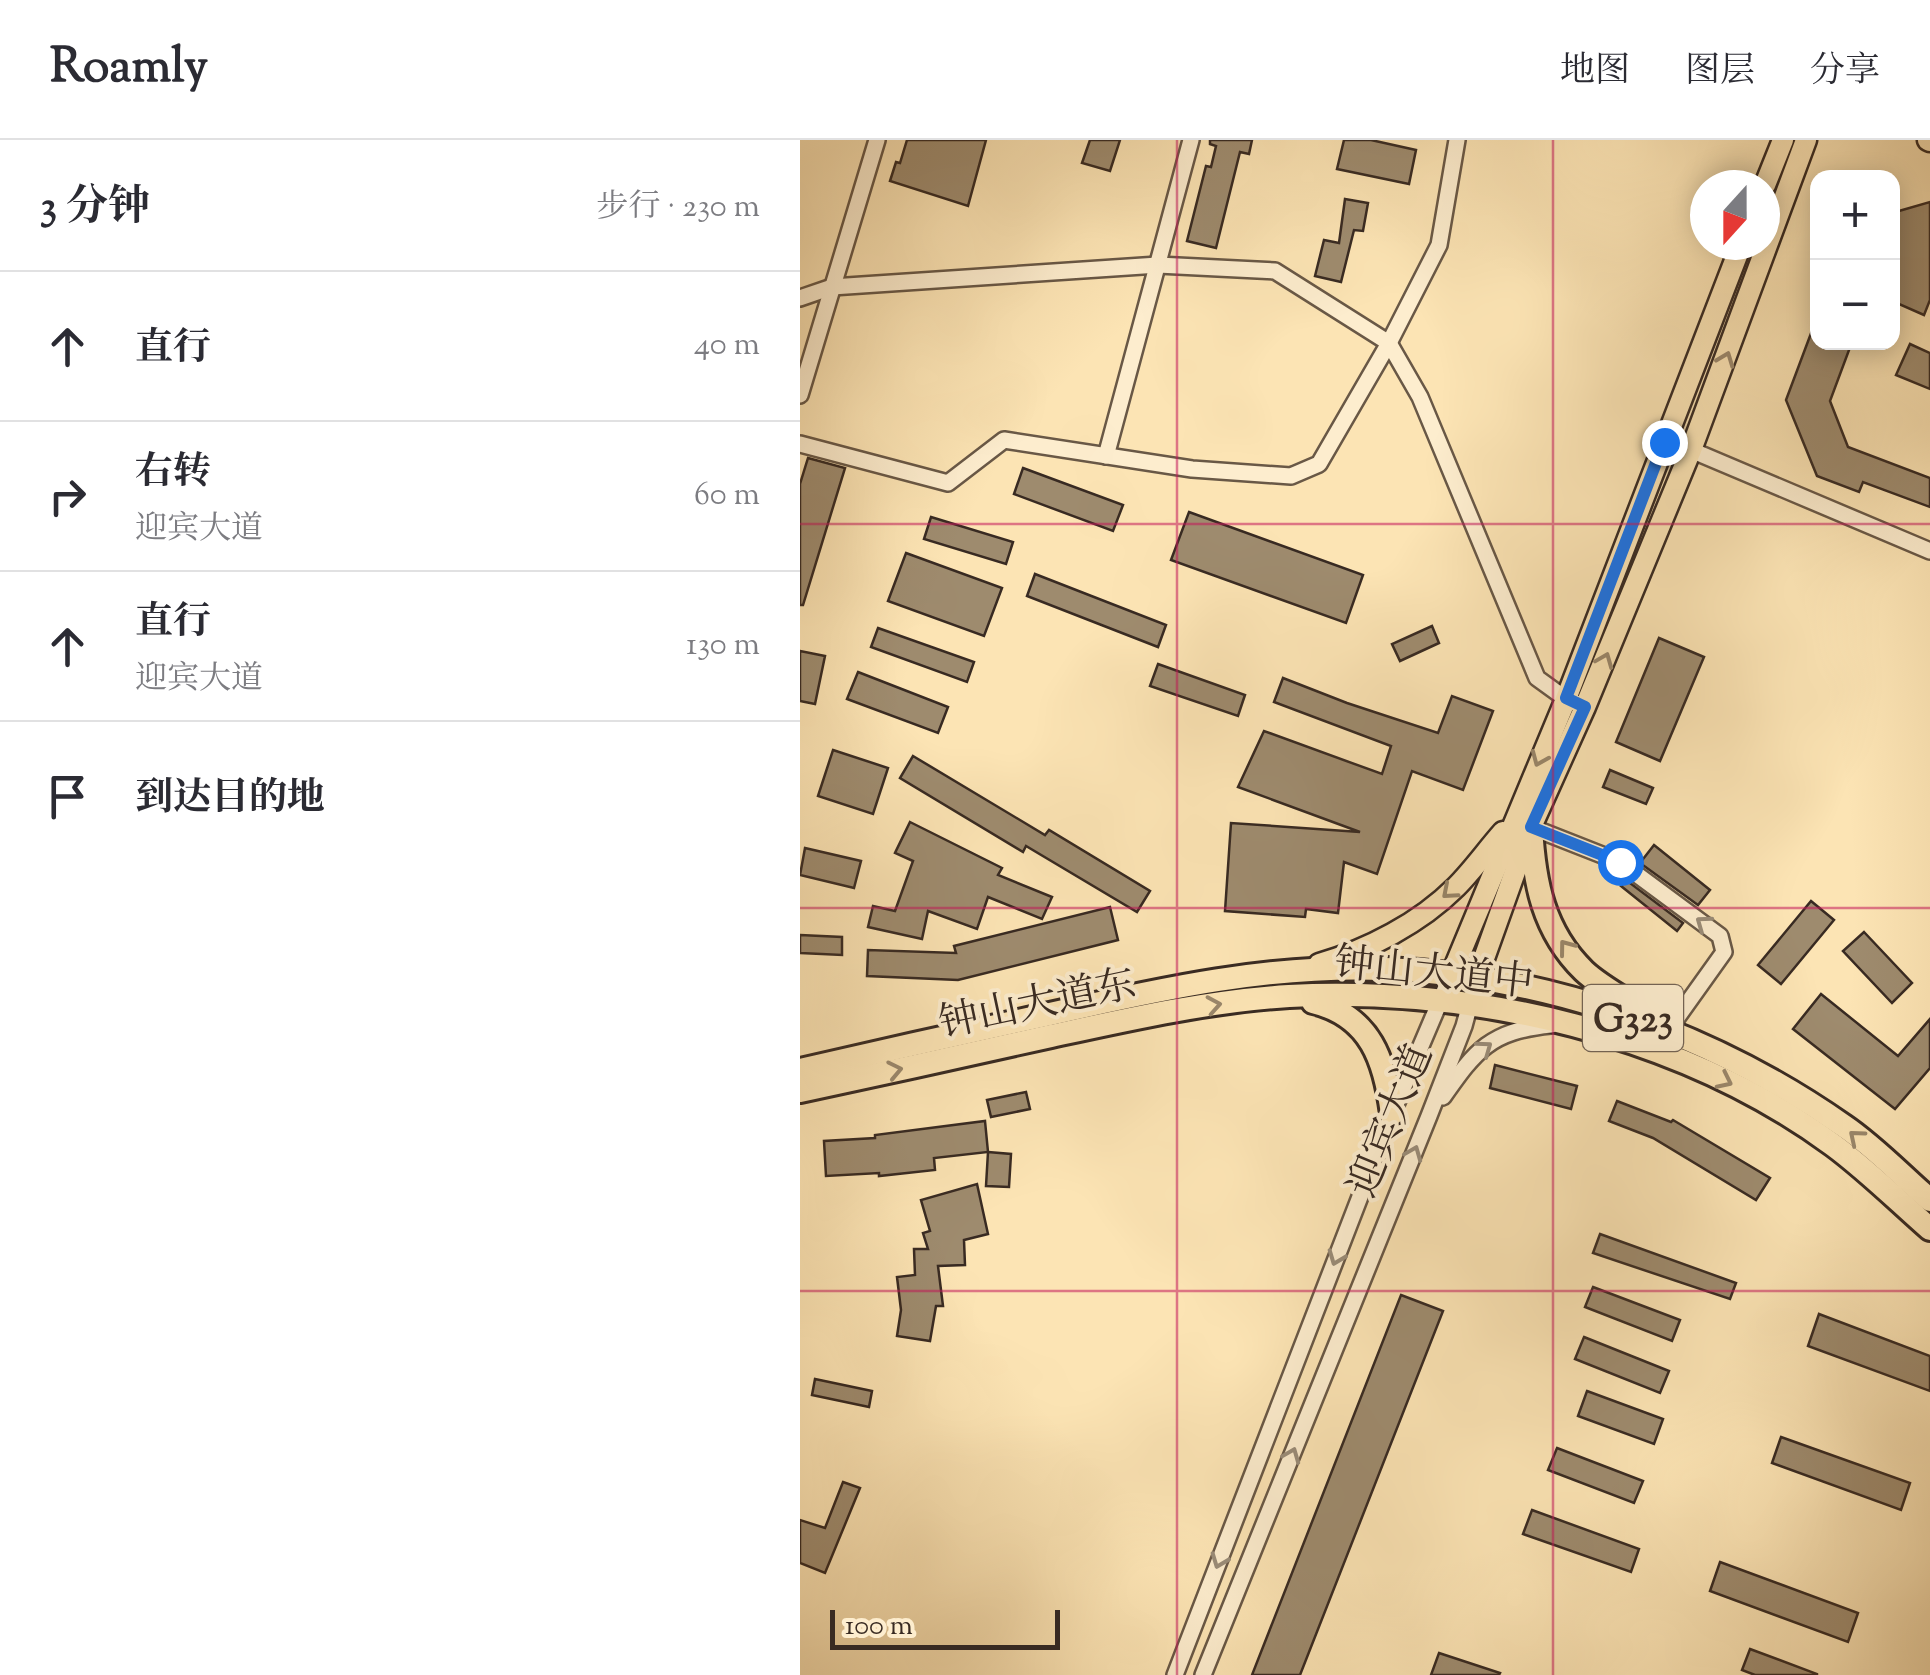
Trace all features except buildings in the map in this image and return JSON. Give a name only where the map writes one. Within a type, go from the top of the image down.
[{"type":"highway","points":[[1522,823],[1540,903],[1557,935],[1584,971],[1669,1029]]},
{"type":"highway","name":"钟山大道中","points":[[1288,972],[1383,968],[1452,973],[1669,1029],[1744,1065],[1846,1127],[1930,1200]]},
{"type":"highway","name":"钟山大道东","points":[[800,1070],[1113,1000],[1288,972]]},
{"type":"highway","points":[[1290,996],[1328,1005],[1350,1016],[1370,1036],[1388,1082],[1392,1114]]},
{"type":"highway","name":"钟山大道中","points":[[1290,996],[1440,1001],[1569,1024],[1658,1052],[1732,1084],[1833,1145],[1930,1229]]},
{"type":"highway","name":"钟山大道东","points":[[800,1091],[1112,1023],[1290,996]]},
{"type":"main road","points":[[1771,170],[1783,140]]},
{"type":"main road","name":"迎宾大道","points":[[1452,973],[1691,450],[1806,140]]},
{"type":"main road","name":"迎宾大道","points":[[1575,703],[1664,442],[1735,260]]},
{"type":"main road","points":[[1288,972],[1343,957],[1406,927],[1455,888],[1522,823]]},
{"type":"main road","name":"迎宾大道","points":[[1477,978],[1522,823]]},
{"type":"street","points":[[800,396],[877,140]]},
{"type":"street","points":[[1106,456],[1191,140]]},
{"type":"street","points":[[800,444],[948,483],[1004,440],[1192,470],[1291,476],[1319,464],[1389,343],[1439,245],[1456,140]]},
{"type":"street","points":[[800,298],[832,287],[1158,265],[1275,271],[1389,343],[1420,397],[1538,678],[1575,703]]},
{"type":"street","points":[[1664,442],[1930,551]]},
{"type":"street","points":[[1522,823],[1620,862],[1720,936],[1724,952],[1669,1029]]},
{"type":"street","name":"迎宾大道","points":[[1175,1675],[1392,1114],[1452,973]]},
{"type":"street","name":"迎宾大道","points":[[1203,1675],[1429,1116],[1477,978]]},
{"type":"street","points":[[1429,1116],[1482,1048],[1528,1028],[1569,1024]]},
{"type":"route","points":[[1620,862],[1531,827],[1585,707],[1566,698],[1664,442]]}]
